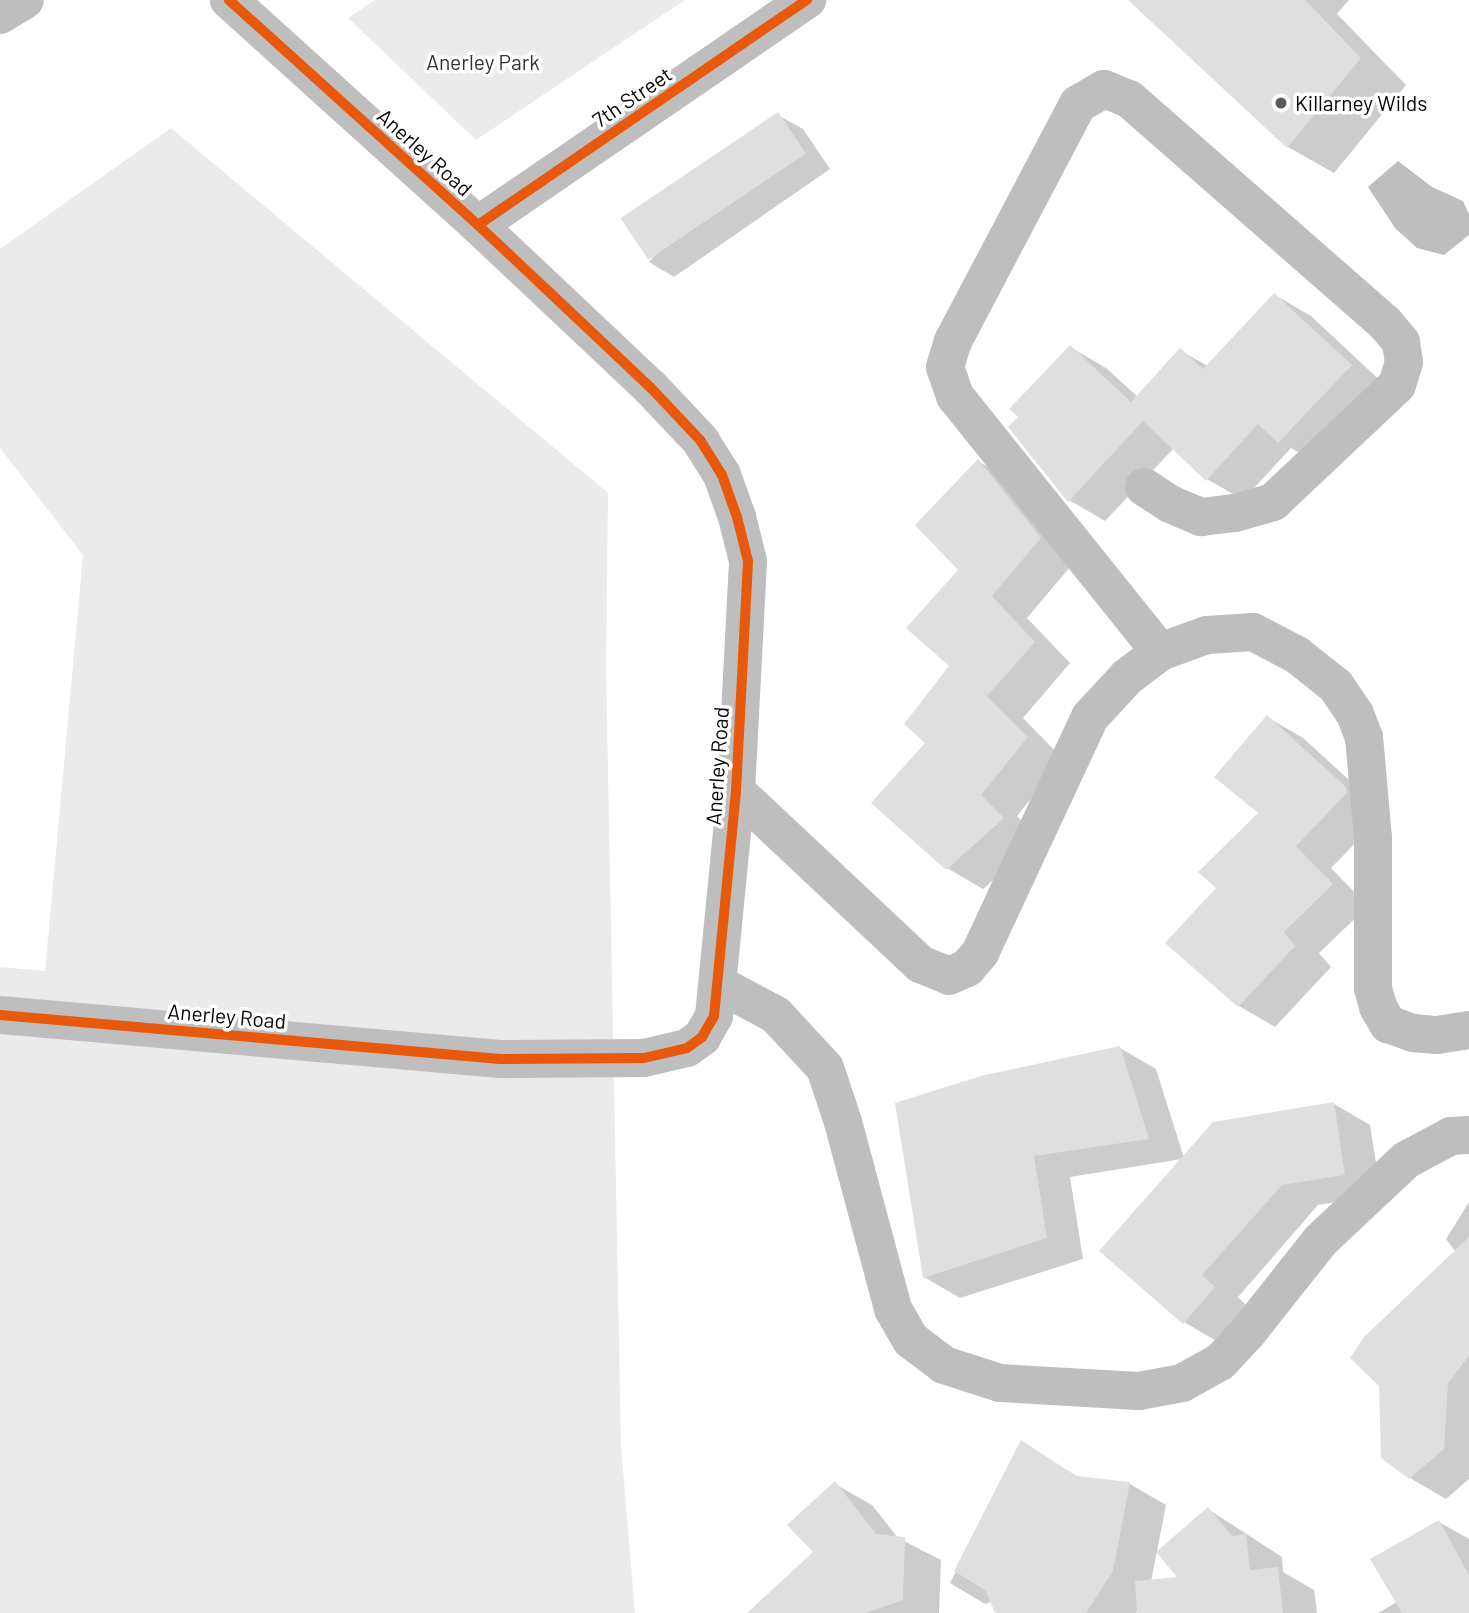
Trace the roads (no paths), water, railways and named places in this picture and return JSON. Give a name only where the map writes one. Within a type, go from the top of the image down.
[{"type":"main road","points":[[0,15],[25,0]]},
{"type":"main road","name":"7th Street","points":[[478,226],[807,0]]},
{"type":"main road","name":"Anerley Road","points":[[0,1016],[500,1059],[644,1058],[687,1048],[702,1037],[714,1016],[736,791],[748,561],[737,517],[722,475],[701,441],[651,388],[478,226],[239,9]]},
{"type":"main road","points":[[1144,487],[1170,505],[1201,517],[1235,513],[1273,502],[1397,385],[1405,362],[1401,342],[1385,323],[1129,99],[1104,89],[1078,104],[953,341],[945,367],[955,396],[1160,652]]},
{"type":"main road","points":[[736,791],[920,964],[949,976],[967,968],[980,953],[1090,717],[1127,677],[1160,652],[1207,635],[1253,632],[1297,655],[1336,686],[1355,714],[1364,737],[1373,838],[1373,988],[1378,1007],[1388,1024],[1412,1033],[1437,1035],[1469,1030]]},
{"type":"main road","points":[[718,984],[776,1015],[825,1068],[843,1122],[893,1309],[911,1340],[944,1365],[1000,1383],[1139,1391],[1182,1382],[1220,1362],[1248,1332],[1320,1241],[1406,1160],[1451,1136],[1469,1135]]},
{"type":"place","name":"Killarney Wilds","points":[[1281,103]]},
{"type":"park label","name":"Anerley Park","points":[[483,62]]}]
